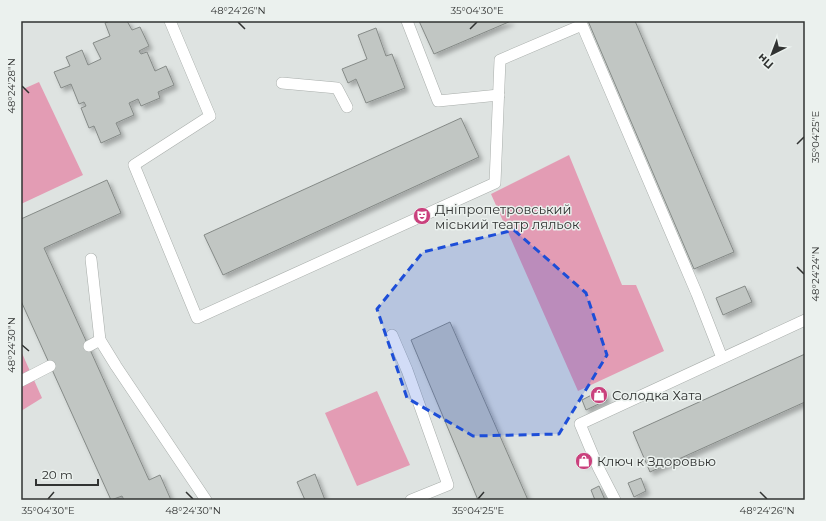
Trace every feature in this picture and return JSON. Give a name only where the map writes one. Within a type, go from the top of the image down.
[{"type":"lane","points":[[170,21],[210,116],[134,165],[197,318],[495,183],[500,60],[582,25],[697,294],[722,358]]},
{"type":"lane","points":[[407,21],[438,101],[499,95]]},
{"type":"lane","points":[[282,83],[337,88],[347,107]]},
{"type":"lane","points":[[91,259],[100,340],[206,500]]},
{"type":"lane","points":[[615,500],[598,466],[580,424],[805,320]]},
{"type":"lane","points":[[392,335],[407,370],[448,485],[411,500]]},
{"type":"lane","points":[[89,346],[100,340]]},
{"type":"lane","points":[[21,381],[50,366]]},
{"type":"highlighted area","points":[[514,230],[586,293],[607,355],[559,434],[473,436],[407,398],[377,309],[423,252]]},
{"type":"shaded area","points":[[39,82],[83,175],[21,204],[21,90]]},
{"type":"shaded area","points":[[569,155],[622,285],[636,285],[664,351],[578,391],[491,194]]},
{"type":"shaded area","points":[[21,351],[42,398],[21,411]]},
{"type":"shaded area","points":[[377,391],[410,465],[357,486],[325,413]]},
{"type":"building","points":[[110,21],[127,21],[132,30],[140,27],[149,46],[139,51],[141,54],[147,52],[155,71],[166,66],[174,85],[158,92],[160,98],[141,106],[138,99],[129,103],[134,115],[116,123],[121,134],[101,143],[94,126],[89,128],[81,108],[86,106],[84,102],[79,104],[71,84],[61,88],[54,72],[70,66],[66,57],[82,50],[88,65],[101,59],[93,43],[110,36],[105,23]]},
{"type":"building","points":[[419,21],[511,21],[434,54]]},
{"type":"building","points":[[588,21],[635,21],[734,252],[694,269]]},
{"type":"building","points":[[376,28],[386,56],[392,54],[405,88],[366,103],[356,79],[348,83],[342,69],[367,59],[358,35]]},
{"type":"building","points":[[461,118],[479,157],[223,275],[204,235]]},
{"type":"building","points":[[107,180],[121,213],[44,248],[149,480],[160,475],[171,500],[124,500],[122,496],[111,500],[21,301],[21,219]]},
{"type":"building","points":[[745,286],[752,302],[723,315],[716,298]]},
{"type":"building","points":[[450,322],[528,500],[478,500],[411,340]]},
{"type":"building","points":[[805,354],[805,402],[650,472],[633,432]]},
{"type":"building","name":"Солодка Хата","points":[[603,389],[607,400],[586,410],[582,400]]},
{"type":"building","name":"Ключ к Здоровью","points":[[582,456],[586,456],[588,460],[586,464],[582,464],[580,462],[580,458]]},
{"type":"building","points":[[315,474],[325,500],[305,500],[297,482]]},
{"type":"building","points":[[641,478],[646,491],[634,497],[628,483]]},
{"type":"building","points":[[599,486],[605,500],[595,500],[591,490]]},
{"type":"place","name":"Дніпропетровський міський театр ляльок","points":[[422,216]]},
{"type":"place","name":"Солодка Хата","points":[[599,395]]},
{"type":"place","name":"Ключ к Здоровью","points":[[584,461]]}]
